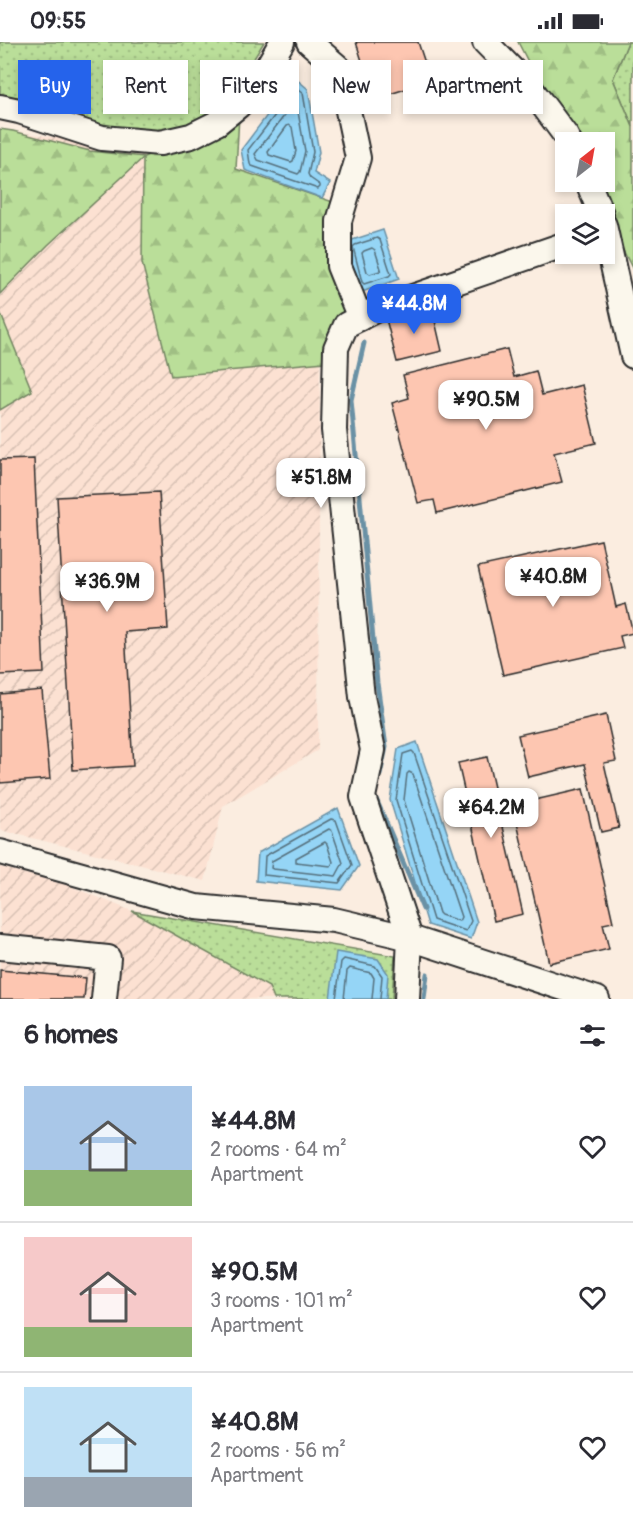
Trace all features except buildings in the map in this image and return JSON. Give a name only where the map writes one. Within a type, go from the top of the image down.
[{"type":"street","points":[[0,107],[102,138],[160,143],[191,136],[217,123],[238,106],[257,85],[282,42]]},
{"type":"street","points":[[309,42],[339,68],[358,158],[339,221],[339,266],[360,318]]},
{"type":"street","points":[[485,42],[531,89],[563,132]]},
{"type":"street","points":[[407,999],[410,938],[363,797],[373,750],[362,697],[334,430],[336,348],[346,325],[375,310],[555,248]]},
{"type":"street","points":[[613,264],[633,356]]},
{"type":"street","points":[[0,852],[196,907],[334,920],[410,938],[597,999]]},
{"type":"street","points":[[0,947],[108,958],[104,999]]},
{"type":"shaded area","points":[[0,129],[207,161],[320,318],[318,750],[223,806],[205,881],[0,830]]},
{"type":"shaded area","points":[[0,867],[67,885],[280,970],[278,999],[0,999]]},
{"type":"green space","points":[[0,42],[264,42],[253,60],[200,60],[200,114],[208,114],[202,120],[153,134],[51,114],[91,114],[91,60],[18,60],[18,108],[0,104]]},
{"type":"green space","points":[[518,42],[628,42],[613,79],[633,127],[633,270],[615,234],[615,204],[600,204],[594,192],[615,192],[615,132],[564,132],[543,91],[543,60],[527,60]]},
{"type":"green space","points":[[628,42],[633,42],[633,127],[613,79]]},
{"type":"green space","points":[[239,116],[236,169],[333,202],[346,325],[336,361],[171,376],[142,263],[143,158],[48,245],[0,294],[0,129],[90,151],[144,157]]},
{"type":"green space","points":[[0,312],[32,391],[0,410]]},
{"type":"green space","points":[[132,911],[395,956],[392,999],[274,999],[269,987]]},
{"type":"water","points":[[299,81],[308,89],[319,152],[314,173],[330,183],[322,198],[245,170],[241,150],[268,114],[299,114]]},
{"type":"water","points":[[383,230],[399,279],[359,293],[346,242]]},
{"type":"water","points":[[417,742],[477,922],[471,939],[428,925],[390,800],[398,749]]},
{"type":"water","points":[[338,808],[359,866],[342,890],[256,881],[258,853]]},
{"type":"water","points":[[336,952],[378,959],[388,974],[386,999],[330,999]]},
{"type":"waterway","points":[[364,343],[351,400],[377,683],[386,747],[380,775]]},
{"type":"waterway","points":[[376,799],[423,909]]},
{"type":"waterway","points":[[424,999],[427,974]]}]
